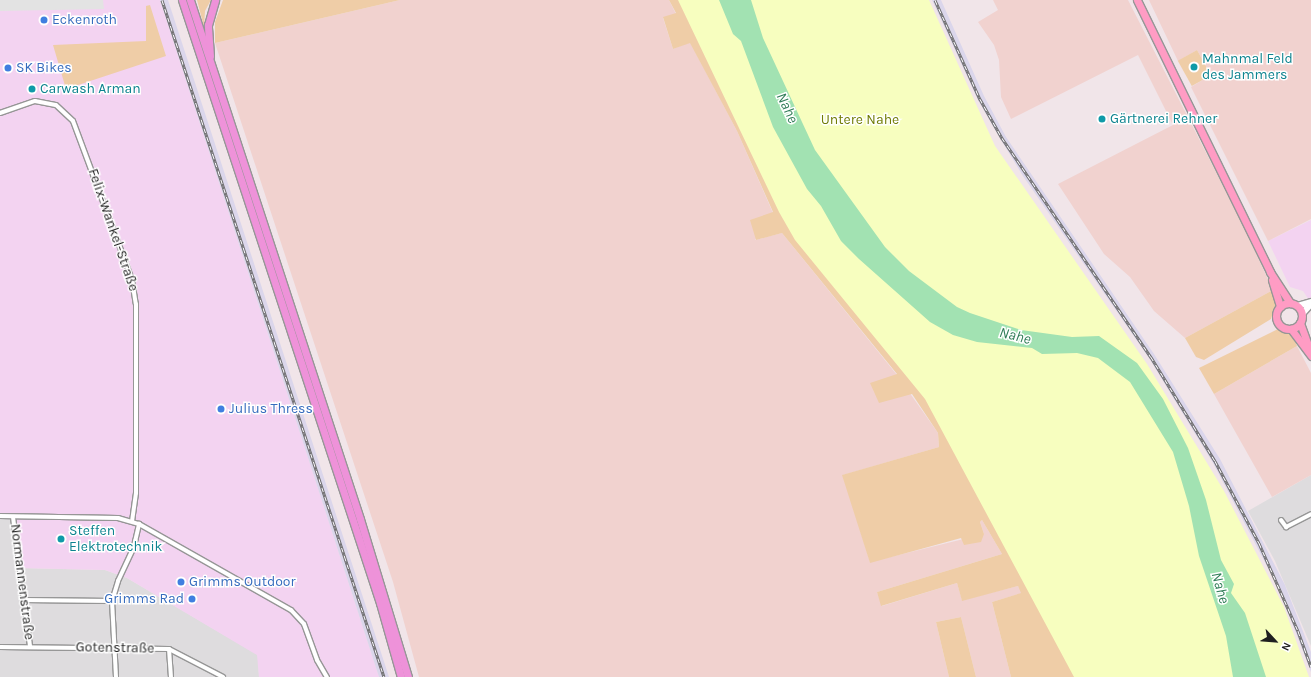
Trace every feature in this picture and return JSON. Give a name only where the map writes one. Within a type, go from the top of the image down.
[{"type":"highway","points":[[182,0],[380,603],[401,677]]},
{"type":"highway","points":[[190,0],[362,526],[408,677]]},
{"type":"highway","points":[[210,64],[208,25],[215,0]]},
{"type":"main road","points":[[1137,0],[1270,272],[1290,303],[1298,306],[1302,314],[1300,323],[1311,352]]},
{"type":"main road","points":[[1270,272],[1280,307],[1277,316],[1278,322],[1291,328],[1311,356]]},
{"type":"main road","points":[[1280,307],[1290,303]]},
{"type":"main road","points":[[1291,328],[1300,323]]},
{"type":"street","name":"Felix-Wankel-Straße","points":[[0,113],[35,101],[56,105],[66,111],[78,129],[132,280],[136,304],[136,494],[132,521]]},
{"type":"street","points":[[1298,306],[1311,303]]},
{"type":"street","points":[[1302,314],[1311,303]]},
{"type":"street","points":[[1281,520],[1286,527],[1311,514]]},
{"type":"street","points":[[0,516],[118,518],[139,524],[291,610],[304,624],[317,660],[327,677]]},
{"type":"street","name":"Normannenstraße","points":[[13,516],[30,647]]},
{"type":"street","points":[[116,677],[112,601],[118,581],[134,546],[139,524]]},
{"type":"street","points":[[23,600],[112,601]]},
{"type":"street","name":"Gotenstraße","points":[[0,647],[169,648],[224,677]]},
{"type":"street","points":[[169,648],[171,677]]},
{"type":"shaded area","points":[[0,0],[160,0],[379,677],[259,677],[257,655],[127,578],[105,570],[19,568],[13,517],[0,516]]},
{"type":"shaded area","points":[[0,0],[103,0],[104,9],[0,11]]},
{"type":"shaded area","points":[[160,0],[168,0],[389,677],[379,677]]},
{"type":"shaded area","points":[[197,0],[211,0],[205,11],[204,27]]},
{"type":"shaded area","points":[[223,0],[400,0],[215,43],[215,22]]},
{"type":"shaded area","points":[[400,0],[669,0],[676,14],[663,18],[673,49],[690,42],[737,131],[773,213],[755,240],[782,233],[897,375],[938,433],[939,447],[843,475],[870,562],[984,534],[980,522],[982,520],[1002,554],[877,592],[882,606],[957,583],[962,600],[1018,586],[1022,593],[992,602],[1011,677],[976,677],[961,617],[936,622],[949,677],[419,677],[393,582],[215,43]]},
{"type":"shaded area","points":[[669,0],[719,0],[1233,677],[1011,677],[992,602],[1021,593],[1018,586],[962,601],[957,583],[881,606],[877,592],[1002,554],[982,520],[980,522],[984,534],[981,542],[964,545],[961,538],[870,563],[842,475],[939,447],[938,433],[912,394],[879,403],[870,383],[897,374],[782,233],[756,240],[750,220],[773,212],[737,131],[690,43],[673,49],[663,17],[676,13]]},
{"type":"shaded area","points":[[932,0],[941,0],[984,96],[1006,137],[1154,354],[1220,459],[1285,585],[1311,652],[1311,672],[1279,589],[1213,463],[1149,358],[1023,176],[1001,140],[978,100]]},
{"type":"shaded area","points":[[993,0],[1128,0],[1239,217],[1273,290],[1185,338],[1154,311],[1130,277],[1104,254],[1058,184],[1173,125],[1138,55],[1011,119],[1001,97],[999,60],[994,45],[978,22],[998,10]]},
{"type":"shaded area","points":[[1149,0],[1311,0],[1311,219],[1268,241],[1191,87],[1211,75],[1197,50],[1178,61]]},
{"type":"shaded area","points":[[150,5],[166,56],[66,89],[53,45],[146,41],[146,6]]},
{"type":"shaded area","points":[[1197,50],[1211,75],[1192,86],[1178,61]]},
{"type":"shaded area","points":[[1311,220],[1311,303],[1303,291],[1290,287],[1268,241]]},
{"type":"shaded area","points":[[1273,290],[1276,303],[1271,319],[1204,360],[1196,357],[1185,338]]},
{"type":"shaded area","points":[[1278,329],[1291,333],[1297,346],[1214,394],[1199,368]]},
{"type":"shaded area","points":[[1297,346],[1311,373],[1311,475],[1272,497],[1214,394]]},
{"type":"shaded area","points":[[1311,475],[1311,646],[1275,561],[1248,511]]},
{"type":"shaded area","points":[[0,516],[13,517],[19,568],[105,570],[127,578],[258,655],[259,677],[0,677]]},
{"type":"shaded area","points":[[961,617],[976,677],[949,677],[936,622]]},
{"type":"green space","name":"Untere Nahe","points":[[678,0],[929,0],[995,146],[1147,364],[1224,491],[1284,607],[1309,677],[1074,677],[925,399],[795,240],[779,212]]},
{"type":"water","name":"Nahe","points":[[719,0],[751,0],[763,38],[815,150],[885,247],[909,271],[957,307],[970,313],[1021,330],[1072,337],[1099,336],[1137,363],[1163,399],[1188,448],[1206,500],[1221,560],[1234,584],[1231,593],[1245,613],[1266,677],[1233,677],[1226,636],[1199,556],[1189,506],[1173,452],[1130,382],[1098,358],[1077,353],[1042,354],[1032,348],[977,342],[953,335],[930,322],[859,259],[841,241],[821,206],[807,189],[773,127],[741,41],[733,34]]},
{"type":"railway","points":[[162,0],[384,677]]},
{"type":"railway","points":[[935,0],[980,99],[1002,138],[1151,357],[1215,461],[1259,543],[1298,631],[1311,667]]},
{"type":"place","name":"Eckenroth","points":[[44,20]]},
{"type":"place","name":"Mahnmal Feld des Jammers","points":[[1194,67]]},
{"type":"place","name":"SK Bikes","points":[[8,68]]},
{"type":"place","name":"Carwash Arman","points":[[32,89]]},
{"type":"place","name":"Gärtnerei Rehner","points":[[1102,119]]},
{"type":"place","name":"Julius Thress","points":[[221,409]]},
{"type":"place","name":"Steffen Elektrotechnik","points":[[61,539]]},
{"type":"place","name":"Grimms Outdoor","points":[[181,582]]},
{"type":"place","name":"Grimms Rad","points":[[192,599]]}]
